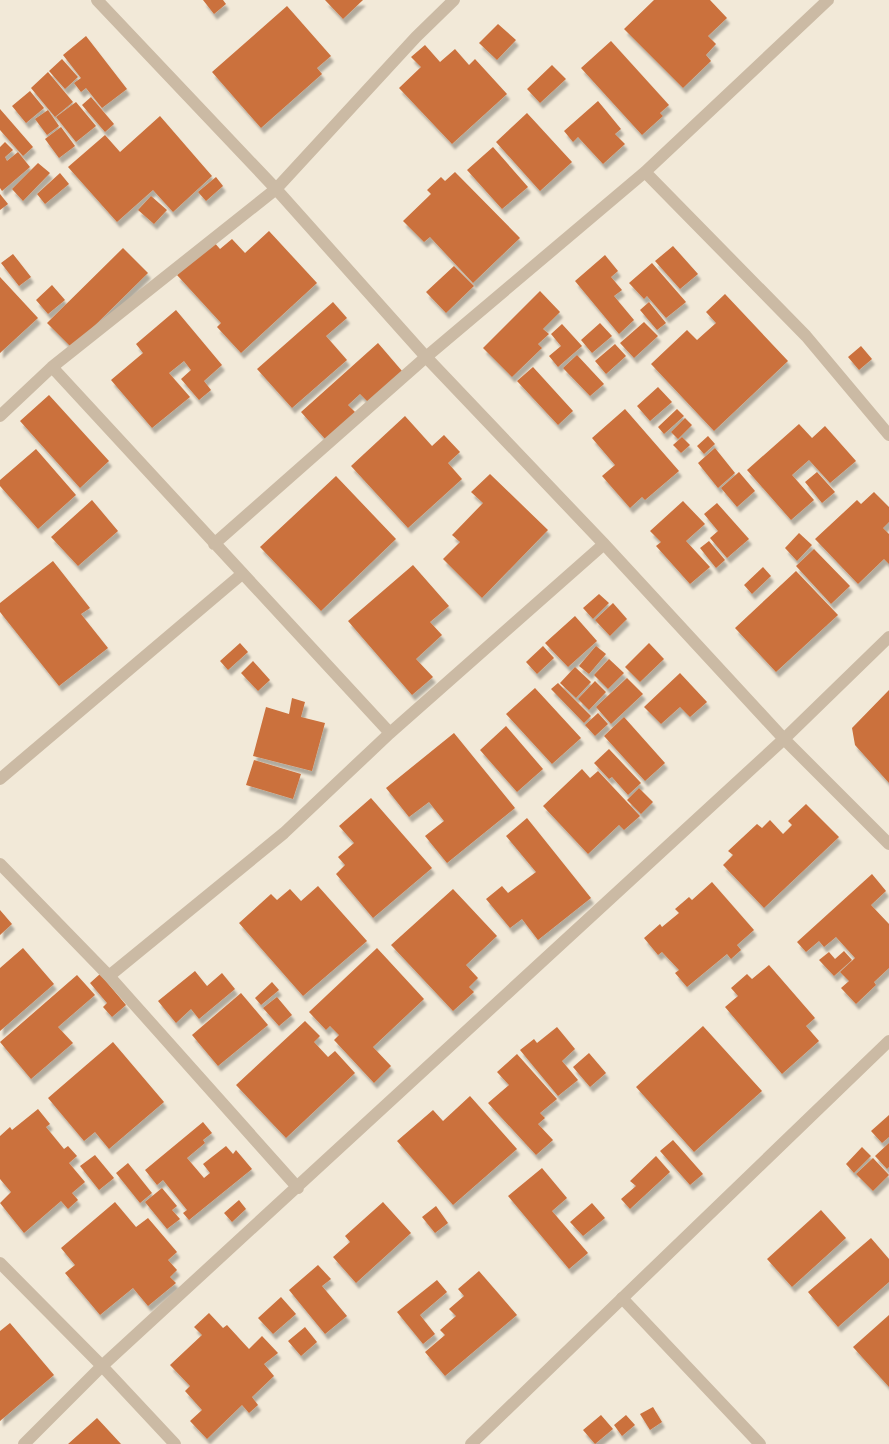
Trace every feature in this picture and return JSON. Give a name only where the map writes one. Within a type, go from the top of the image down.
[{"type":"street","points":[[97,0],[276,189],[426,357],[604,544],[784,739],[889,844]]},
{"type":"street","points":[[0,416],[52,367],[276,189],[416,37],[454,0]]},
{"type":"street","points":[[214,544],[426,357],[645,172],[828,0]]},
{"type":"street","points":[[645,172],[806,336],[889,435]]},
{"type":"street","points":[[52,367],[390,734]]},
{"type":"street","points":[[109,976],[284,833],[390,734],[604,544]]},
{"type":"street","points":[[0,779],[242,574]]},
{"type":"street","points":[[24,1444],[102,1366],[298,1188],[784,739],[889,637]]},
{"type":"street","points":[[0,864],[109,976],[298,1188]]},
{"type":"street","points":[[472,1444],[889,1041]]},
{"type":"street","points":[[0,1263],[102,1366],[175,1444]]},
{"type":"street","points":[[622,1298],[760,1444]]},
{"type":"building","points":[[203,0],[223,0],[226,4],[214,14]]},
{"type":"building","points":[[325,0],[363,0],[343,19]]},
{"type":"building","points":[[654,0],[710,0],[727,18],[708,36],[716,44],[706,55],[711,61],[683,88],[624,29]]},
{"type":"building","points":[[287,6],[331,56],[317,68],[322,74],[261,128],[212,72]]},
{"type":"building","points":[[498,24],[516,40],[497,60],[479,43]]},
{"type":"building","points":[[86,36],[127,89],[102,108],[86,88],[81,92],[74,83],[81,78],[63,55]]},
{"type":"building","points":[[611,41],[669,105],[660,113],[663,116],[642,135],[581,68]]},
{"type":"building","points":[[425,45],[440,62],[455,49],[469,65],[475,59],[507,94],[452,144],[399,88],[421,67],[411,57]]},
{"type":"building","points":[[62,59],[78,77],[65,89],[49,71]]},
{"type":"building","points":[[552,65],[566,79],[540,103],[527,89]]},
{"type":"building","points":[[48,72],[73,102],[55,117],[31,88]]},
{"type":"building","points":[[30,91],[44,108],[26,123],[12,106]]},
{"type":"building","points":[[91,97],[114,124],[105,132],[82,105]]},
{"type":"building","points":[[598,101],[621,129],[615,134],[625,144],[603,164],[578,137],[573,142],[564,131]]},
{"type":"building","points":[[76,102],[96,126],[76,142],[56,117]]},
{"type":"building","points":[[0,109],[33,147],[23,156],[0,130]]},
{"type":"building","points":[[48,110],[59,126],[47,135],[35,119]]},
{"type":"building","points":[[527,113],[572,162],[540,191],[496,142]]},
{"type":"building","points":[[160,116],[212,176],[173,212],[153,190],[117,222],[68,167],[105,135],[120,152]]},
{"type":"building","points":[[61,127],[75,146],[59,158],[45,139]]},
{"type":"building","points":[[5,142],[13,150],[5,157],[7,161],[18,152],[30,167],[2,191],[0,188],[0,147]]},
{"type":"building","points":[[493,147],[528,187],[502,209],[467,170]]},
{"type":"building","points":[[38,163],[50,173],[23,201],[12,189]]},
{"type":"building","points":[[455,172],[520,238],[473,283],[430,237],[424,242],[403,221],[431,194],[427,190],[441,177],[445,181]]},
{"type":"building","points":[[60,173],[69,184],[45,204],[37,194]]},
{"type":"building","points":[[216,177],[223,186],[206,201],[198,192]]},
{"type":"building","points":[[0,194],[8,204],[0,210]]},
{"type":"building","points":[[151,196],[167,210],[154,224],[138,210]]},
{"type":"building","points":[[269,231],[317,283],[241,353],[217,327],[221,323],[177,275],[213,241],[220,249],[232,239],[245,253]]},
{"type":"building","points":[[673,246],[698,274],[680,289],[655,261]]},
{"type":"building","points":[[123,248],[148,273],[72,348],[47,323]]},
{"type":"building","points":[[13,254],[31,277],[19,286],[1,263]]},
{"type":"building","points":[[605,255],[618,271],[611,277],[622,290],[614,296],[634,320],[619,334],[575,281]]},
{"type":"building","points":[[652,263],[686,302],[666,318],[647,296],[644,299],[629,283]]},
{"type":"building","points":[[454,266],[474,286],[446,313],[426,292]]},
{"type":"building","points":[[0,277],[38,318],[0,353]]},
{"type":"building","points":[[52,285],[65,300],[48,314],[36,300]]},
{"type":"building","points":[[540,291],[560,312],[543,329],[549,334],[538,344],[542,348],[512,377],[483,348]]},
{"type":"building","points":[[725,294],[788,361],[714,431],[651,364],[687,330],[697,340],[716,323],[706,312]]},
{"type":"building","points":[[333,302],[347,318],[326,336],[347,360],[292,408],[257,369]]},
{"type":"building","points":[[649,302],[666,323],[657,330],[640,310]]},
{"type":"building","points":[[176,310],[222,365],[204,381],[211,390],[199,400],[181,379],[191,370],[184,361],[169,373],[190,397],[152,428],[111,380],[143,353],[136,344]]},
{"type":"building","points":[[644,322],[658,336],[634,358],[620,343]]},
{"type":"building","points":[[600,323],[612,336],[592,353],[581,340]]},
{"type":"building","points":[[562,324],[582,346],[558,367],[549,356],[561,346],[551,334]]},
{"type":"building","points":[[378,343],[402,371],[368,402],[360,394],[348,405],[356,413],[326,440],[301,412]]},
{"type":"building","points":[[615,344],[626,356],[606,374],[595,361]]},
{"type":"building","points":[[861,346],[872,359],[859,370],[848,357]]},
{"type":"building","points":[[577,355],[604,384],[590,396],[563,368]]},
{"type":"building","points":[[533,367],[573,411],[558,425],[517,381]]},
{"type":"building","points":[[658,387],[672,402],[650,421],[637,406]]},
{"type":"building","points":[[49,395],[109,461],[80,488],[20,421]]},
{"type":"building","points":[[625,409],[679,471],[645,500],[642,497],[630,508],[602,476],[615,465],[592,438]]},
{"type":"building","points":[[677,409],[684,416],[664,434],[658,427]]},
{"type":"building","points":[[405,416],[432,446],[444,435],[460,452],[448,463],[462,479],[408,528],[351,466]]},
{"type":"building","points":[[685,418],[692,425],[678,439],[671,432]]},
{"type":"building","points":[[799,424],[812,438],[825,426],[856,461],[830,483],[809,460],[792,475],[814,500],[791,520],[747,470]]},
{"type":"building","points":[[708,436],[715,444],[704,454],[697,446]]},
{"type":"building","points":[[682,437],[690,445],[681,453],[673,445]]},
{"type":"building","points":[[715,448],[735,473],[718,488],[698,463]]},
{"type":"building","points":[[36,449],[76,495],[38,529],[0,486],[0,480]]},
{"type":"building","points":[[739,472],[755,491],[737,507],[721,488]]},
{"type":"building","points":[[817,472],[835,492],[822,503],[805,482]]},
{"type":"building","points":[[490,474],[548,530],[482,598],[443,559],[460,542],[452,535],[483,503],[471,492]]},
{"type":"building","points":[[336,476],[396,539],[321,611],[260,547]]},
{"type":"building","points":[[874,492],[889,507],[889,522],[883,528],[889,534],[889,564],[884,559],[858,584],[815,539],[857,500],[861,504]]},
{"type":"building","points":[[92,500],[118,531],[78,566],[51,537]]},
{"type":"building","points":[[683,501],[705,524],[686,541],[710,567],[690,584],[656,546],[661,542],[650,531]]},
{"type":"building","points":[[717,503],[749,539],[727,558],[710,538],[718,531],[704,514]]},
{"type":"building","points":[[799,533],[812,545],[797,561],[785,548]]},
{"type":"building","points":[[709,541],[725,560],[716,568],[700,548]]},
{"type":"building","points":[[814,549],[850,586],[831,604],[796,566]]},
{"type":"building","points":[[53,561],[90,608],[81,614],[108,648],[59,686],[0,612],[0,603]]},
{"type":"building","points":[[413,565],[449,606],[430,622],[442,635],[416,659],[433,677],[412,695],[348,621]]},
{"type":"building","points":[[763,567],[771,576],[752,594],[744,585]]},
{"type":"building","points":[[796,571],[838,615],[776,672],[735,628]]},
{"type":"building","points":[[599,594],[609,603],[593,619],[583,608]]},
{"type":"building","points":[[613,603],[627,619],[610,636],[595,620]]},
{"type":"building","points":[[575,616],[597,641],[568,667],[545,643]]},
{"type":"building","points":[[240,643],[248,652],[228,670],[220,661]]},
{"type":"building","points":[[649,643],[664,659],[640,682],[625,667]]},
{"type":"building","points":[[543,646],[554,658],[537,674],[526,662]]},
{"type":"building","points":[[596,646],[606,654],[589,674],[579,666]]},
{"type":"building","points":[[609,659],[624,673],[608,689],[594,675]]},
{"type":"building","points":[[253,661],[270,680],[258,691],[241,673]]},
{"type":"building","points":[[575,667],[591,682],[576,698],[560,683]]},
{"type":"building","points":[[680,673],[707,702],[690,717],[680,707],[661,724],[644,707]]},
{"type":"building","points":[[627,678],[643,694],[611,724],[596,707]]},
{"type":"building","points":[[595,681],[606,692],[589,710],[578,699]]},
{"type":"building","points":[[558,683],[591,716],[584,723],[551,689]]},
{"type":"building","points":[[535,688],[581,738],[552,764],[506,714]]},
{"type":"building","points":[[889,690],[889,783],[855,745],[852,728]]},
{"type":"building","points":[[292,698],[305,702],[301,717],[325,723],[312,771],[253,756],[266,707],[289,714]]},
{"type":"building","points":[[598,713],[608,724],[595,736],[585,725]]},
{"type":"building","points":[[624,717],[665,763],[645,781],[604,736]]},
{"type":"building","points":[[506,726],[543,769],[517,792],[480,750]]},
{"type":"building","points":[[454,733],[515,808],[447,863],[425,836],[444,821],[429,802],[409,817],[386,788]]},
{"type":"building","points":[[609,749],[641,783],[628,795],[612,777],[609,779],[594,763]]},
{"type":"building","points":[[254,760],[301,774],[293,799],[246,785]]},
{"type":"building","points":[[582,769],[590,778],[598,771],[640,816],[624,830],[619,825],[588,854],[543,806]]},
{"type":"building","points":[[639,788],[653,802],[641,814],[627,800]]},
{"type":"building","points":[[371,798],[432,868],[373,918],[336,874],[345,865],[338,857],[354,843],[339,826]]},
{"type":"building","points":[[806,804],[839,837],[764,908],[723,865],[733,855],[728,851],[757,824],[762,828],[770,820],[783,834],[792,825],[788,821]]},
{"type":"building","points":[[527,818],[591,898],[538,940],[522,919],[510,928],[486,899],[502,886],[508,893],[536,872],[506,836]]},
{"type":"building","points":[[872,874],[886,891],[871,905],[889,924],[889,968],[874,982],[876,985],[856,1004],[841,988],[849,981],[840,972],[855,958],[836,937],[824,947],[819,941],[806,952],[797,942]]},
{"type":"building","points":[[712,882],[754,930],[737,945],[741,950],[731,959],[727,954],[687,987],[675,973],[679,970],[662,952],[658,955],[644,938],[660,924],[662,927],[679,913],[675,909],[689,897],[692,900]]},
{"type":"building","points":[[318,886],[367,941],[303,996],[239,923],[271,894],[277,900],[290,889],[301,901]]},
{"type":"building","points":[[453,889],[497,936],[466,965],[478,978],[469,987],[474,992],[453,1011],[391,945]]},
{"type":"building","points":[[0,910],[12,924],[0,935]]},
{"type":"building","points":[[23,948],[54,984],[0,1031],[0,968]]},
{"type":"building","points":[[377,948],[424,999],[373,1047],[391,1066],[374,1083],[334,1040],[339,1035],[330,1026],[326,1030],[309,1012]]},
{"type":"building","points":[[844,951],[852,960],[834,976],[819,960],[829,952],[835,959]]},
{"type":"building","points":[[769,965],[815,1018],[806,1026],[819,1041],[782,1074],[725,1007],[738,996],[731,988],[747,974],[752,979]]},
{"type":"building","points":[[195,971],[207,986],[222,973],[235,989],[199,1019],[191,1009],[176,1023],[158,1001]]},
{"type":"building","points":[[100,974],[126,1005],[112,1017],[103,1007],[107,1003],[90,983]]},
{"type":"building","points":[[77,975],[95,995],[58,1027],[73,1043],[31,1079],[0,1042]]},
{"type":"building","points":[[272,982],[279,990],[261,1005],[255,998]]},
{"type":"building","points":[[241,993],[268,1025],[218,1066],[192,1035]]},
{"type":"building","points":[[277,997],[292,1015],[279,1026],[263,1008]]},
{"type":"building","points":[[305,1021],[320,1036],[314,1042],[328,1057],[335,1051],[355,1073],[286,1138],[236,1085]]},
{"type":"building","points":[[703,1026],[762,1091],[694,1152],[636,1087]]},
{"type":"building","points":[[557,1027],[575,1049],[562,1061],[578,1080],[558,1096],[520,1050],[534,1039],[537,1043]]},
{"type":"building","points":[[113,1042],[164,1102],[109,1149],[95,1132],[84,1141],[48,1098]]},
{"type":"building","points":[[589,1053],[606,1073],[590,1087],[573,1067]]},
{"type":"building","points":[[517,1054],[557,1099],[540,1113],[545,1118],[538,1124],[553,1140],[536,1155],[488,1103],[509,1085],[497,1072]]},
{"type":"building","points":[[470,1096],[517,1149],[453,1205],[397,1141],[433,1110],[443,1121]]},
{"type":"building","points":[[38,1109],[50,1124],[46,1127],[64,1149],[68,1146],[77,1156],[69,1163],[85,1182],[72,1193],[78,1200],[68,1209],[61,1201],[24,1233],[0,1203],[11,1192],[0,1179],[0,1136],[10,1127],[12,1130]]},
{"type":"building","points":[[889,1115],[889,1137],[882,1143],[871,1131]]},
{"type":"building","points":[[203,1122],[212,1133],[203,1140],[205,1143],[187,1158],[204,1178],[210,1173],[203,1164],[226,1146],[233,1154],[236,1150],[252,1169],[189,1220],[183,1213],[187,1210],[163,1180],[157,1185],[145,1170]]},
{"type":"building","points":[[673,1140],[703,1174],[690,1185],[660,1151]]},
{"type":"building","points":[[889,1143],[889,1167],[887,1169],[875,1156]]},
{"type":"building","points":[[862,1147],[871,1156],[854,1173],[846,1164]]},
{"type":"building","points":[[95,1155],[114,1178],[99,1190],[80,1166]]},
{"type":"building","points":[[656,1156],[670,1172],[630,1209],[621,1199],[636,1186],[630,1181]]},
{"type":"building","points":[[873,1158],[889,1175],[873,1191],[856,1174]]},
{"type":"building","points":[[128,1163],[152,1193],[140,1203],[116,1173]]},
{"type":"building","points":[[542,1168],[567,1198],[552,1211],[588,1253],[569,1269],[508,1196]]},
{"type":"building","points":[[162,1188],[177,1206],[172,1210],[180,1219],[167,1229],[145,1202]]},
{"type":"building","points":[[239,1200],[246,1209],[232,1222],[224,1213]]},
{"type":"building","points":[[115,1202],[136,1227],[148,1218],[177,1252],[168,1260],[177,1270],[170,1277],[176,1283],[148,1306],[133,1288],[100,1315],[65,1273],[75,1265],[61,1248]]},
{"type":"building","points":[[383,1202],[411,1233],[356,1283],[333,1257],[350,1242],[345,1236]]},
{"type":"building","points":[[592,1203],[605,1218],[583,1236],[570,1222]]},
{"type":"building","points":[[436,1206],[448,1223],[435,1233],[422,1217]]},
{"type":"building","points":[[821,1210],[846,1238],[792,1287],[767,1259]]},
{"type":"building","points":[[871,1238],[889,1259],[889,1282],[838,1327],[808,1292]]},
{"type":"building","points":[[318,1265],[331,1279],[322,1286],[347,1316],[325,1334],[289,1290]]},
{"type":"building","points":[[479,1271],[517,1315],[445,1376],[425,1352],[445,1335],[440,1330],[456,1316],[449,1309],[464,1296],[458,1289]]},
{"type":"building","points":[[437,1280],[447,1292],[420,1315],[435,1334],[423,1344],[397,1312]]},
{"type":"building","points":[[281,1297],[296,1314],[273,1334],[258,1318]]},
{"type":"building","points":[[209,1313],[223,1328],[227,1325],[249,1349],[262,1336],[278,1353],[264,1364],[274,1376],[252,1397],[258,1405],[249,1413],[242,1405],[207,1439],[190,1421],[202,1410],[185,1391],[190,1386],[170,1365],[202,1335],[194,1327]]},
{"type":"building","points":[[889,1315],[889,1387],[853,1347]]},
{"type":"building","points":[[10,1323],[54,1375],[0,1421],[0,1331]]},
{"type":"building","points":[[305,1327],[317,1342],[301,1356],[288,1341]]},
{"type":"building","points":[[653,1407],[662,1422],[650,1430],[640,1414]]},
{"type":"building","points":[[601,1415],[613,1429],[595,1444],[583,1430]]},
{"type":"building","points":[[626,1415],[635,1425],[622,1436],[614,1425]]},
{"type":"building","points":[[97,1418],[121,1444],[68,1444]]}]
